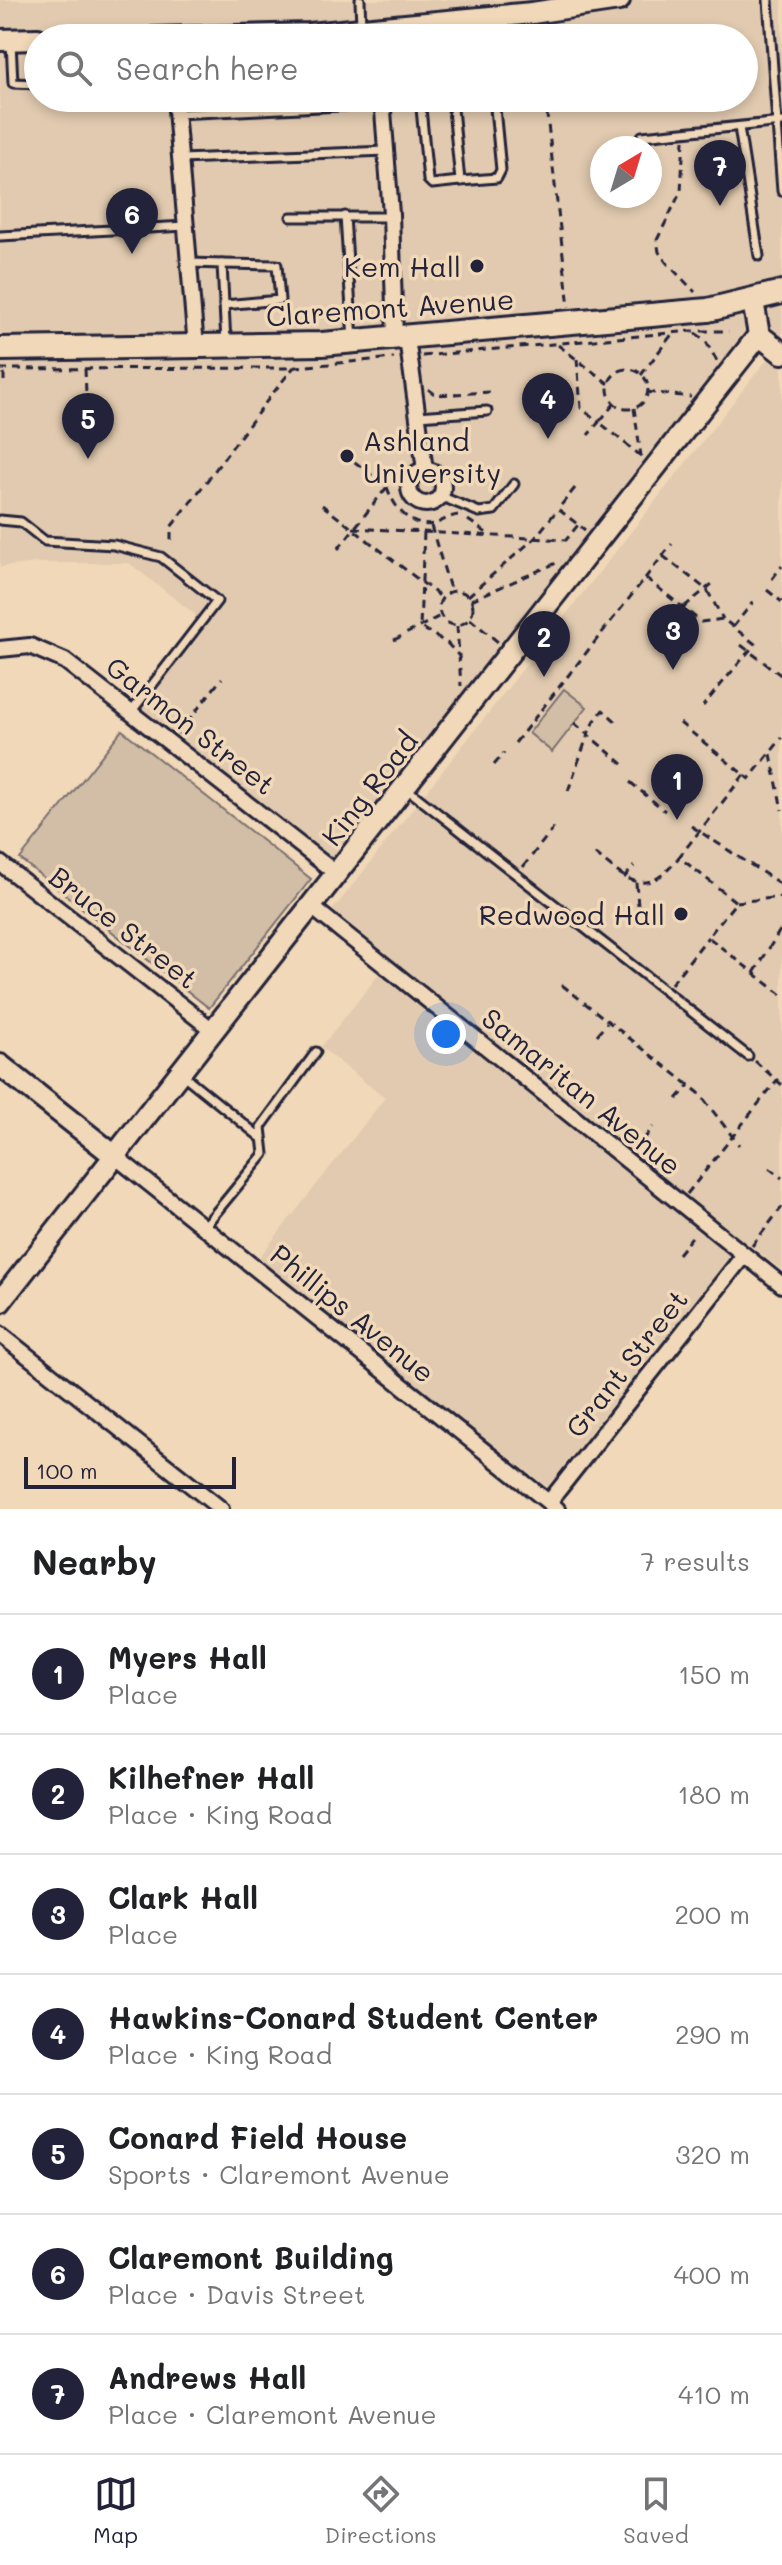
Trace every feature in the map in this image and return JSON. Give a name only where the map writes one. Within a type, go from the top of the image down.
[{"type":"main road","name":"Claremont Avenue","points":[[2,359],[401,338],[708,310],[782,292]]},
{"type":"street","points":[[463,24],[485,17],[611,1]]},
{"type":"street","points":[[383,112],[401,338],[418,416],[425,470]]},
{"type":"street","points":[[177,114],[196,347]]},
{"type":"street","points":[[753,301],[759,335],[782,353]]},
{"type":"street","name":"King Road","points":[[1,1298],[182,1074],[759,335]]},
{"type":"street","points":[[433,471],[441,479],[440,496],[426,504],[412,497],[409,481],[416,472],[433,471]]},
{"type":"street","name":"Garmon Street","points":[[0,649],[30,646],[51,652],[132,711],[337,874]]},
{"type":"street","name":"Bruce Street","points":[[0,863],[215,1032]]},
{"type":"street","name":"Samaritan Avenue","points":[[312,907],[782,1285]]},
{"type":"street","points":[[0,1065],[116,1157]]},
{"type":"street","name":"Phillips Avenue","points":[[116,1157],[553,1506]]},
{"type":"street","name":"Grant Street","points":[[553,1506],[744,1255]]},
{"type":"street","points":[[0,1334],[221,1509]]},
{"type":"lane","points":[[360,0],[370,24]]},
{"type":"lane","points":[[768,0],[782,191]]},
{"type":"lane","points":[[485,17],[486,24]]},
{"type":"lane","points":[[6,40],[13,83],[24,83]]},
{"type":"lane","points":[[177,114],[209,112]]},
{"type":"lane","points":[[421,112],[428,180],[432,184],[497,178],[501,170],[495,112]]},
{"type":"lane","points":[[453,112],[460,181]]},
{"type":"lane","points":[[642,136],[778,122]]},
{"type":"lane","points":[[739,127],[759,256]]},
{"type":"lane","points":[[181,159],[387,151]]},
{"type":"lane","points":[[345,216],[353,342]]},
{"type":"lane","points":[[291,217],[391,217]]},
{"type":"lane","points":[[0,236],[188,226]]},
{"type":"lane","points":[[191,263],[277,265],[280,300],[224,305]]},
{"type":"lane","points":[[222,264],[227,347]]},
{"type":"lane","points":[[418,416],[487,411]]},
{"type":"lane","points":[[440,496],[479,512],[494,510],[514,484]]},
{"type":"lane","points":[[0,520],[21,522],[45,541],[114,545],[161,557],[217,601],[132,711]]},
{"type":"lane","points":[[405,788],[748,1056]]},
{"type":"lane","points":[[204,1227],[264,1154],[261,1127],[316,1052]]},
{"type":"lane","points":[[182,1074],[260,1137]]},
{"type":"path","points":[[547,112],[571,322]]},
{"type":"path","points":[[684,132],[681,191],[657,240],[666,262],[695,292]]},
{"type":"path","points":[[692,331],[711,349],[719,368]]},
{"type":"path","points":[[641,375],[673,333]]},
{"type":"path","points":[[557,344],[609,384],[614,404],[623,409],[634,408],[643,402],[647,392],[641,375]]},
{"type":"path","points":[[424,362],[428,355]]},
{"type":"path","points":[[2,359],[4,381]]},
{"type":"path","points":[[577,359],[581,408],[649,462]]},
{"type":"path","points":[[171,540],[171,527],[227,457],[235,439],[294,367]]},
{"type":"path","points":[[85,369],[86,394]]},
{"type":"path","points":[[609,384],[622,370],[641,375]]},
{"type":"path","points":[[424,381],[436,395],[490,392]]},
{"type":"path","points":[[647,392],[698,398]]},
{"type":"path","points":[[588,435],[614,404]]},
{"type":"path","points":[[634,408],[641,456]]},
{"type":"path","points":[[351,459],[387,487],[404,515],[431,524],[460,515],[491,536]]},
{"type":"path","points":[[338,549],[387,487]]},
{"type":"path","points":[[470,598],[535,538],[575,488]]},
{"type":"path","points":[[322,505],[442,598]]},
{"type":"path","points":[[558,509],[591,535]]},
{"type":"path","points":[[431,524],[451,592]]},
{"type":"path","points":[[353,528],[566,540],[578,525]]},
{"type":"path","points":[[420,627],[424,532]]},
{"type":"path","points":[[515,743],[672,544]]},
{"type":"path","points":[[663,556],[707,590],[723,619],[755,644],[703,706]]},
{"type":"path","points":[[451,592],[470,598],[564,559]]},
{"type":"path","points":[[772,579],[782,566]]},
{"type":"path","points":[[646,578],[701,622],[723,619]]},
{"type":"path","points":[[684,608],[712,584]]},
{"type":"path","points":[[767,590],[782,602]]},
{"type":"path","points":[[440,616],[442,598],[451,592]]},
{"type":"path","points":[[457,626],[470,619],[474,609],[470,598]]},
{"type":"path","points":[[733,627],[752,601],[759,607]]},
{"type":"path","points":[[394,640],[440,616]]},
{"type":"path","points":[[440,616],[457,626]]},
{"type":"path","points":[[470,619],[504,646]]},
{"type":"path","points":[[457,626],[462,699]]},
{"type":"path","points":[[420,627],[447,643],[459,656]]},
{"type":"path","points":[[741,645],[782,676]]},
{"type":"path","points":[[177,735],[222,678]]},
{"type":"path","points":[[568,791],[587,734],[603,710],[620,725]]},
{"type":"path","points":[[574,723],[624,765]]},
{"type":"path","points":[[680,723],[749,779],[782,738]]},
{"type":"path","points":[[770,752],[782,810]]},
{"type":"path","points":[[494,765],[504,753]]},
{"type":"path","points":[[595,854],[624,878],[636,883],[667,871],[744,775]]},
{"type":"path","points":[[630,782],[665,811]]},
{"type":"path","points":[[517,875],[555,826]]},
{"type":"path","points":[[691,826],[782,885]]},
{"type":"path","points":[[533,854],[538,859]]},
{"type":"path","points":[[679,857],[736,902],[782,897]]},
{"type":"path","points":[[624,878],[634,866]]},
{"type":"path","points":[[633,911],[638,905],[636,883]]},
{"type":"path","points":[[665,991],[736,902]]},
{"type":"path","points":[[638,905],[646,910]]},
{"type":"path","points":[[754,973],[782,927]]},
{"type":"path","points":[[708,937],[782,995]]},
{"type":"path","points":[[562,985],[699,1093],[739,1145]]},
{"type":"path","points":[[597,1035],[608,1022]]},
{"type":"path","points":[[748,1056],[782,1085]]},
{"type":"path","points":[[548,1097],[574,1065]]},
{"type":"path","points":[[680,1203],[778,1079]]},
{"type":"path","points":[[677,1099],[689,1085]]},
{"type":"path","points":[[627,1161],[653,1127]]},
{"type":"path","points":[[769,1168],[782,1178]]},
{"type":"path","points":[[744,1255],[782,1207]]},
{"type":"path","points":[[773,1219],[782,1219]]},
{"type":"path","points":[[678,1254],[698,1230]]},
{"type":"shaded area","points":[[0,0],[782,0],[782,1270],[743,1240],[547,1487],[258,1259],[385,1098],[321,1047],[392,958],[333,910],[769,357],[755,286],[749,343],[334,865],[132,711],[201,619],[129,563],[36,563],[0,567]]},
{"type":"shaded area","points":[[564,689],[587,707],[552,752],[529,733]]},
{"type":"shaded area","points":[[122,730],[311,879],[209,1008],[20,859]]},
{"type":"place","name":"Andrews Hall","points":[[720,206]]},
{"type":"place","name":"Claremont Building","points":[[132,254]]},
{"type":"place","name":"Kem Hall","points":[[477,266]]},
{"type":"place","name":"Hawkins-Conard Student Center","points":[[548,439]]},
{"type":"place","name":"Ashland University","points":[[347,456]]},
{"type":"place","name":"Conard Field House","points":[[88,459]]},
{"type":"place","name":"Clark Hall","points":[[673,670]]},
{"type":"place","name":"Kilhefner Hall","points":[[544,677]]},
{"type":"place","name":"Myers Hall","points":[[677,820]]},
{"type":"place","name":"Redwood Hall","points":[[681,914]]}]
